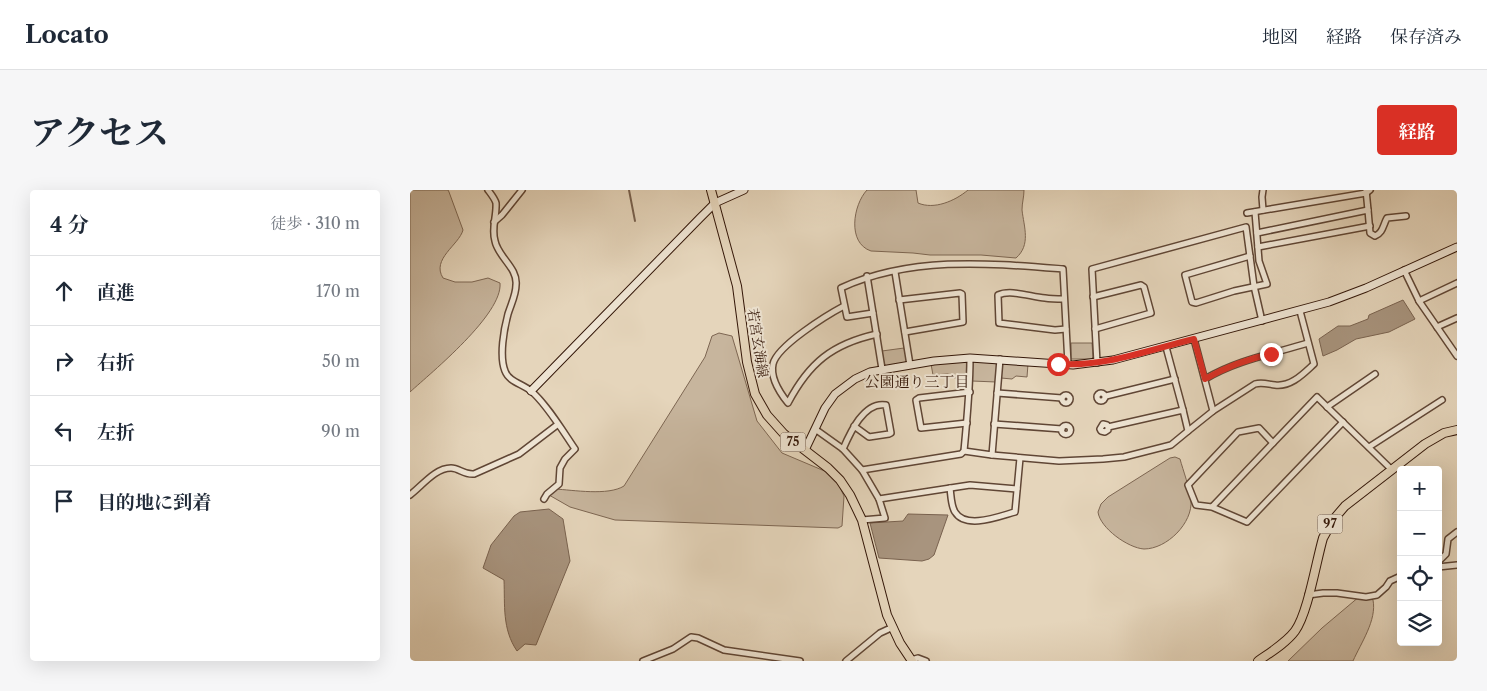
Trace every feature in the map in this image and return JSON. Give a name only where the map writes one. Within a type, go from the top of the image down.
[{"type":"main road","name":"若宮玄海線","points":[[712,190],[737,286],[752,385],[761,406],[773,422],[784,434],[818,459],[840,480],[850,495],[862,520],[881,596],[893,627],[911,661]]},
{"type":"main road","name":"97","points":[[1258,661],[1293,634],[1300,622],[1318,552],[1328,527],[1345,506],[1434,438],[1457,430]]},
{"type":"street","points":[[488,190],[496,203],[494,236],[498,250],[516,278],[514,297],[504,328],[503,365],[505,373],[531,391],[540,400],[575,449],[565,459],[560,468],[558,484],[544,499]]},
{"type":"street","points":[[494,222],[522,190]]},
{"type":"street","points":[[531,391],[715,203],[744,190]]},
{"type":"street","points":[[1263,190],[1263,210]]},
{"type":"street","points":[[1247,213],[1367,191],[1372,235],[1377,235],[1383,229],[1387,218],[1406,216]]},
{"type":"street","points":[[1257,233],[1368,210]]},
{"type":"street","points":[[1250,256],[1185,275],[1192,302],[1267,284],[1259,260],[1255,212]]},
{"type":"street","points":[[1258,247],[1370,226]]},
{"type":"street","points":[[1097,363],[1092,269],[1246,227],[1254,286],[1262,321]]},
{"type":"street","points":[[805,450],[824,408],[841,388],[862,375],[882,369],[970,358],[1068,364],[1097,363],[1166,347],[1349,296],[1457,246]]},
{"type":"street","points":[[874,313],[847,317],[841,288],[867,276],[937,264],[1000,264],[1063,270],[1068,364]]},
{"type":"street","points":[[1404,270],[1418,301],[1456,354]]},
{"type":"street","points":[[895,272],[910,365]]},
{"type":"street","points":[[867,276],[882,369]]},
{"type":"street","points":[[1418,301],[1457,283]]},
{"type":"street","points":[[1093,297],[1141,285],[1144,286],[1152,314],[1095,328]]},
{"type":"street","points":[[1064,299],[1000,293],[998,294],[999,323],[1054,330],[1066,329]]},
{"type":"street","points":[[900,300],[940,294],[962,294],[963,322],[905,332]]},
{"type":"street","points":[[844,306],[828,314],[780,351],[775,357],[772,373],[788,403],[803,377],[819,360],[843,344],[877,334]]},
{"type":"street","points":[[862,470],[961,454],[964,451],[1020,458],[1088,461],[1124,457],[1171,445],[1213,411],[1255,384],[1281,386],[1294,381],[1314,364],[1300,311]]},
{"type":"street","points":[[1436,327],[1457,318]]},
{"type":"street","points":[[1194,339],[1213,411]]},
{"type":"street","points":[[1205,379],[1229,366],[1308,343]]},
{"type":"street","points":[[1166,347],[1188,430]]},
{"type":"street","points":[[964,451],[970,392],[970,358]]},
{"type":"street","points":[[992,455],[1000,359]]},
{"type":"street","points":[[1327,407],[1375,374]]},
{"type":"street","points":[[1106,396],[1175,379]]},
{"type":"street","points":[[967,423],[921,428],[916,400],[919,398],[970,392]]},
{"type":"street","points":[[997,394],[1062,398]]},
{"type":"street","points":[[1212,508],[1317,397],[1392,470]]},
{"type":"street","points":[[1369,447],[1442,400]]},
{"type":"street","points":[[843,449],[854,426],[861,416],[873,408],[883,404],[886,405],[890,434],[868,437],[854,426]]},
{"type":"street","points":[[1108,427],[1183,410]]},
{"type":"street","points":[[1273,443],[1259,428],[1238,432],[1188,485],[1196,505],[1212,508],[1247,522],[1343,422]]},
{"type":"street","points":[[410,495],[434,475],[445,469],[452,468],[468,475],[510,460],[557,424]]},
{"type":"street","points":[[994,424],[1062,429]]},
{"type":"street","points":[[814,429],[843,449],[862,470],[879,499],[885,518],[862,520]]},
{"type":"street","points":[[950,488],[955,512],[959,517],[983,521],[1015,512],[1020,458]]},
{"type":"street","points":[[879,499],[970,484],[1017,489]]},
{"type":"street","points":[[1442,558],[1446,554],[1448,539],[1457,532]]},
{"type":"street","points":[[1442,567],[1457,565]]},
{"type":"street","points":[[1308,595],[1323,592],[1366,597],[1377,594],[1390,581],[1397,578]]},
{"type":"street","points":[[846,661],[874,638],[893,627]]},
{"type":"street","points":[[643,661],[674,649],[691,637],[698,638],[724,650],[800,661]]},
{"type":"street","points":[[911,661],[918,658],[926,661]]},
{"type":"shaded area","points":[[410,190],[448,190],[449,192],[463,230],[440,265],[443,278],[455,282],[472,282],[488,278],[500,283],[498,296],[479,326],[449,357],[410,392]]},
{"type":"shaded area","points":[[867,190],[916,190],[918,203],[937,205],[951,201],[968,190],[1024,190],[1022,210],[1025,229],[1024,247],[1016,258],[871,251],[863,247],[855,232],[858,205]]},
{"type":"shaded area","points":[[1403,300],[1415,319],[1389,332],[1356,339],[1323,356],[1319,339],[1338,326],[1350,326],[1368,319],[1369,315]]},
{"type":"shaded area","points":[[719,333],[732,336],[757,421],[782,453],[834,475],[844,496],[842,526],[838,528],[615,520],[570,507],[549,495],[555,489],[600,492],[624,486],[705,357],[712,336]]},
{"type":"shaded area","points":[[1071,343],[1092,343],[1093,357],[1091,359],[1071,359]]},
{"type":"shaded area","points":[[904,348],[907,360],[904,363],[887,366],[884,364],[882,351]]},
{"type":"shaded area","points":[[974,361],[995,362],[997,364],[996,382],[972,381],[972,363]]},
{"type":"shaded area","points":[[965,362],[967,364],[967,377],[955,378],[948,374],[933,375],[931,364]]},
{"type":"shaded area","points":[[1002,364],[1028,364],[1027,377],[1001,378]]},
{"type":"shaded area","points":[[1170,458],[1180,459],[1188,485],[1191,500],[1188,517],[1177,533],[1161,545],[1144,549],[1130,545],[1116,536],[1104,524],[1098,512],[1101,504],[1108,497]]},
{"type":"shaded area","points":[[549,509],[563,519],[570,561],[536,645],[525,644],[517,651],[512,643],[507,625],[504,580],[483,568],[491,545],[514,516],[520,512]]},
{"type":"shaded area","points":[[908,514],[948,515],[934,555],[922,561],[879,558],[870,523],[903,521]]},
{"type":"shaded area","points":[[1360,596],[1369,597],[1373,600],[1374,608],[1368,631],[1353,661],[1288,661],[1322,628]]},
{"type":"waterway","points":[[629,190],[635,221]]},
{"type":"district","name":"公園通り三丁目","points":[[917,382]]},
{"type":"route","points":[[1058,364],[1097,363],[1194,339],[1205,379],[1229,366],[1271,354]]}]
